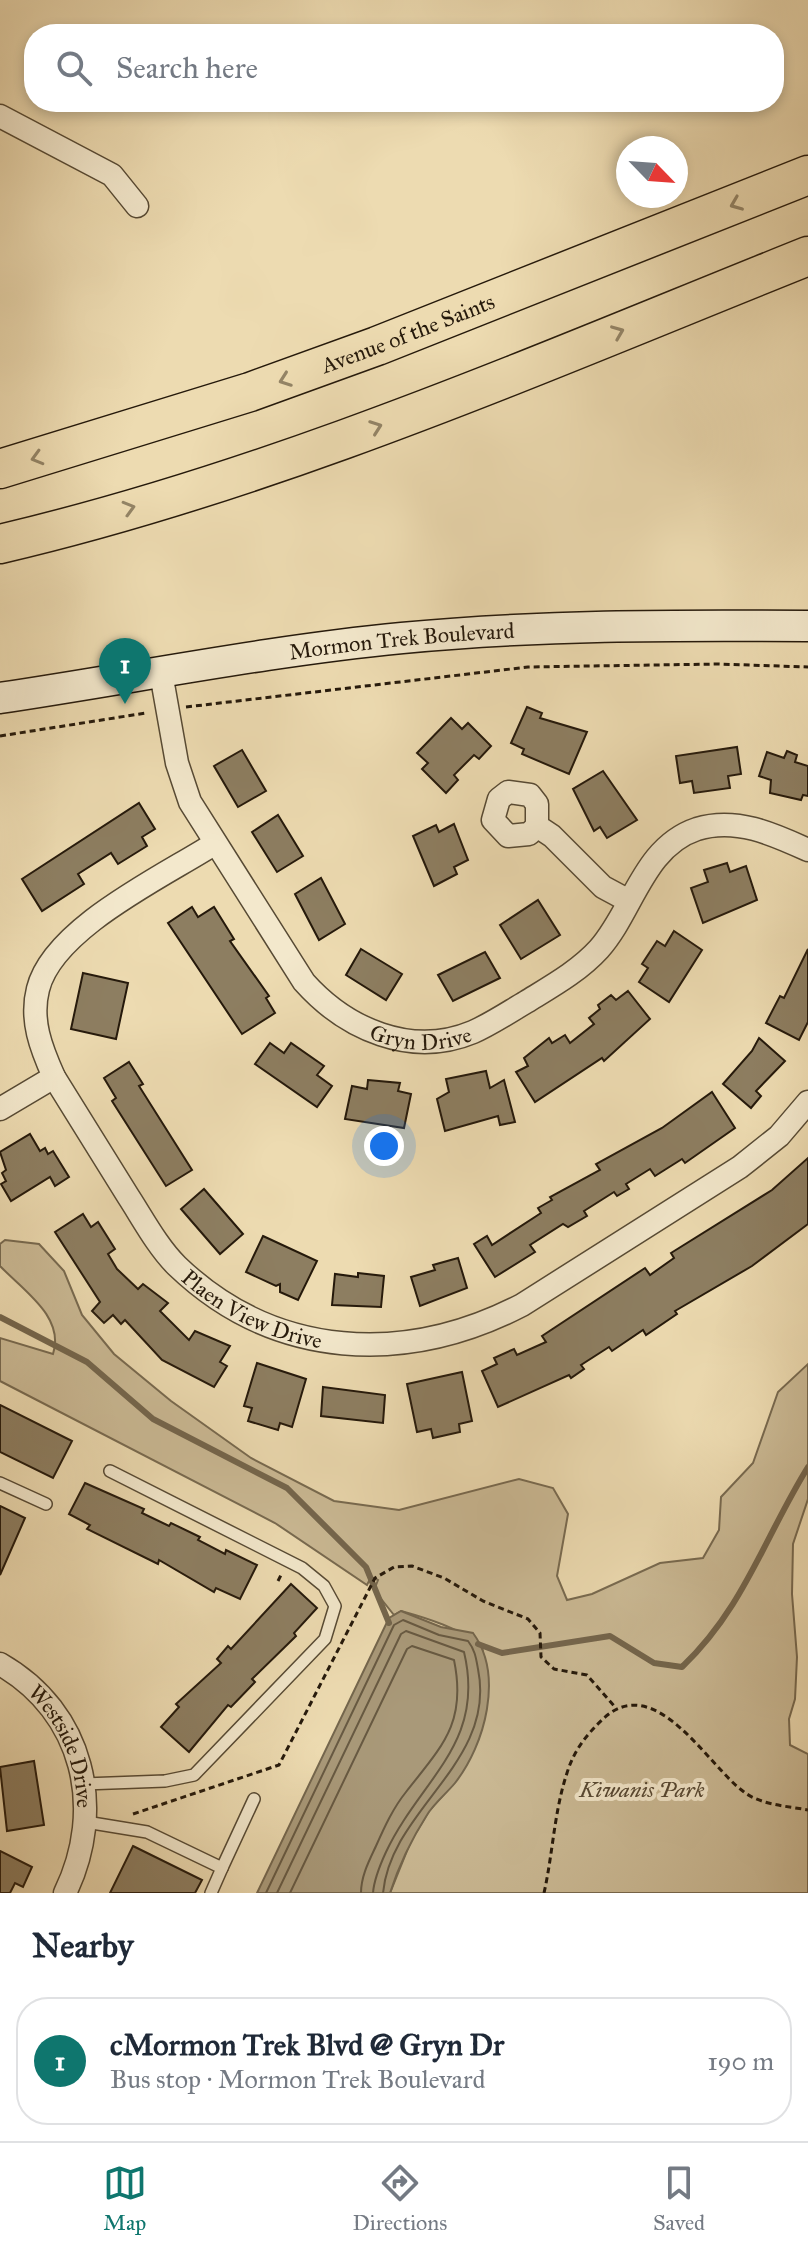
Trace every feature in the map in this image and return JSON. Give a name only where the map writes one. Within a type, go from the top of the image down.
[{"type":"highway","name":"Avenue of the Saints","points":[[0,469],[250,392],[363,351],[808,175]]},
{"type":"highway","points":[[0,544],[148,503],[366,431],[808,256]]},
{"type":"main road","name":"Mormon Trek Boulevard","points":[[0,698],[329,646],[519,629],[808,626]]},
{"type":"street","points":[[0,116],[112,175],[137,206]]},
{"type":"street","name":"Gryn Drive","points":[[161,673],[181,781],[214,844],[304,982],[321,1000],[367,1030],[395,1039],[429,1042],[464,1035],[557,983],[600,947],[653,861],[696,830],[722,825],[746,826],[808,850]]},
{"type":"street","points":[[537,826],[552,836],[603,887],[629,901]]},
{"type":"street","name":"Plaen View Drive","points":[[214,844],[94,920],[61,947],[38,986],[35,1016],[41,1050],[54,1077],[176,1264],[226,1303],[260,1320],[297,1336],[366,1346],[442,1338],[485,1324],[522,1305],[740,1167],[779,1136],[808,1102]]},
{"type":"street","points":[[0,1109],[54,1077]]},
{"type":"street","name":"Westside Drive","points":[[0,1664],[27,1683],[61,1723],[72,1743],[84,1784],[85,1843],[65,1893]]},
{"type":"lane","points":[[84,1784],[165,1781],[194,1775],[325,1639],[335,1606],[324,1586],[302,1568],[110,1471]]},
{"type":"lane","points":[[0,1483],[46,1504]]},
{"type":"lane","points":[[211,1893],[254,1799]]},
{"type":"lane","points":[[86,1822],[147,1832],[222,1868]]},
{"type":"path","points":[[0,736],[167,710],[528,667],[718,664],[808,667]]},
{"type":"path","points":[[129,1816],[279,1765],[375,1578],[394,1567],[412,1566],[444,1578],[483,1601],[528,1619],[540,1633],[541,1657],[554,1669],[587,1675],[616,1708]]},
{"type":"path","points":[[278,1581],[282,1573]]},
{"type":"path","points":[[544,1893],[568,1770],[584,1738],[616,1708],[642,1704],[668,1719],[699,1745],[744,1793],[774,1805],[808,1810]]},
{"type":"green space","name":"Kiwanis Park","points":[[5,1240],[39,1244],[64,1271],[82,1315],[114,1354],[171,1401],[251,1458],[334,1501],[399,1510],[519,1479],[553,1488],[568,1514],[557,1576],[567,1600],[592,1594],[660,1563],[703,1558],[719,1530],[721,1497],[753,1463],[778,1392],[808,1364],[808,1499],[793,1544],[792,1594],[797,1657],[795,1699],[789,1719],[790,1745],[808,1754],[808,1893],[390,1893],[411,1841],[429,1811],[456,1781],[484,1660],[482,1646],[433,1621],[401,1611],[394,1615],[374,1590],[378,1580],[371,1577],[367,1585],[275,1523],[0,1381],[0,1338],[53,1354],[55,1341],[48,1316],[0,1266],[0,1244]]},
{"type":"water","points":[[401,1611],[441,1627],[473,1633],[482,1650],[489,1689],[487,1710],[466,1767],[421,1824],[390,1893],[257,1893],[389,1618]]},
{"type":"building","points":[[527,707],[542,713],[540,718],[587,732],[569,774],[522,754],[524,749],[511,743]]},
{"type":"building","points":[[451,718],[462,729],[468,723],[491,746],[479,759],[474,755],[454,775],[458,780],[446,793],[422,769],[428,763],[417,753]]},
{"type":"building","points":[[737,747],[741,774],[728,776],[730,788],[694,793],[692,781],[680,783],[676,756]]},
{"type":"building","points":[[242,750],[266,791],[238,807],[214,766]]},
{"type":"building","points":[[787,751],[797,755],[795,762],[808,766],[808,796],[803,795],[801,800],[770,793],[771,780],[759,776],[767,752],[784,758]]},
{"type":"building","points":[[603,771],[637,820],[607,838],[600,827],[594,831],[573,789]]},
{"type":"building","points":[[139,803],[155,829],[142,837],[147,846],[118,864],[111,853],[78,874],[84,884],[42,911],[22,879]]},
{"type":"building","points":[[278,815],[303,856],[277,872],[252,832]]},
{"type":"building","points":[[454,824],[468,860],[454,867],[457,874],[434,886],[413,836],[436,825],[439,832]]},
{"type":"building","points":[[727,863],[730,872],[746,866],[757,900],[703,923],[691,888],[708,882],[704,870]]},
{"type":"building","points":[[321,878],[345,924],[319,940],[295,894]]},
{"type":"building","points":[[538,900],[560,935],[521,959],[500,925]]},
{"type":"building","points":[[192,907],[198,917],[214,907],[234,939],[230,941],[269,996],[266,998],[275,1013],[242,1034],[168,923]]},
{"type":"building","points":[[674,931],[702,950],[669,1002],[639,982],[648,968],[642,964],[657,941],[665,946]]},
{"type":"building","points":[[361,949],[402,974],[386,1000],[346,975]]},
{"type":"building","points":[[808,949],[808,1022],[799,1040],[766,1023],[780,996],[784,998]]},
{"type":"building","points":[[485,952],[500,978],[453,1001],[438,975]]},
{"type":"building","points":[[83,973],[128,983],[116,1039],[71,1029]]},
{"type":"building","points":[[628,991],[650,1019],[604,1061],[602,1058],[535,1102],[516,1072],[528,1066],[524,1058],[549,1038],[552,1043],[565,1035],[570,1043],[594,1024],[589,1018],[600,1009],[598,1005],[611,995],[616,1000]]},
{"type":"building","points":[[759,1038],[785,1061],[756,1091],[761,1096],[751,1108],[723,1084],[752,1051]]},
{"type":"building","points":[[270,1043],[284,1053],[291,1043],[324,1066],[317,1075],[332,1086],[317,1107],[255,1064]]},
{"type":"building","points":[[129,1062],[143,1084],[139,1086],[192,1170],[166,1186],[112,1101],[116,1098],[104,1078]]},
{"type":"building","points":[[486,1071],[490,1088],[504,1080],[515,1122],[500,1125],[498,1116],[445,1131],[437,1099],[449,1092],[446,1079]]},
{"type":"building","points":[[368,1080],[400,1083],[398,1091],[411,1094],[404,1128],[345,1119],[352,1086],[367,1089]]},
{"type":"building","points":[[712,1092],[735,1128],[685,1163],[682,1159],[655,1176],[650,1169],[626,1184],[629,1189],[617,1196],[614,1192],[584,1211],[587,1216],[568,1227],[563,1224],[530,1245],[535,1252],[495,1277],[474,1244],[487,1236],[492,1245],[541,1213],[538,1208],[552,1200],[550,1197],[600,1170],[596,1164],[662,1128]]},
{"type":"building","points":[[30,1134],[40,1151],[45,1148],[48,1154],[53,1151],[69,1177],[55,1186],[50,1177],[11,1201],[1,1184],[6,1181],[2,1173],[6,1170],[0,1152]]},
{"type":"building","points":[[808,1158],[808,1224],[752,1266],[675,1311],[677,1314],[646,1335],[643,1330],[612,1351],[609,1347],[581,1365],[584,1369],[571,1378],[569,1375],[498,1407],[482,1371],[497,1364],[494,1358],[514,1349],[517,1355],[546,1342],[542,1336],[645,1268],[650,1275],[674,1258],[671,1253],[772,1190]]},
{"type":"building","points":[[204,1189],[243,1234],[220,1254],[181,1209]]},
{"type":"building","points":[[83,1214],[91,1227],[98,1222],[115,1249],[108,1254],[117,1269],[138,1289],[143,1284],[168,1303],[160,1311],[189,1340],[195,1331],[230,1346],[220,1362],[227,1366],[214,1387],[162,1360],[125,1320],[121,1324],[113,1315],[104,1323],[92,1311],[100,1302],[55,1232]]},
{"type":"building","points":[[263,1236],[317,1261],[298,1300],[280,1292],[280,1284],[276,1286],[246,1272]]},
{"type":"building","points":[[458,1258],[467,1288],[420,1306],[411,1277],[435,1270],[433,1265]]},
{"type":"building","points":[[358,1273],[384,1276],[381,1307],[332,1305],[335,1274],[358,1277]]},
{"type":"building","points":[[257,1363],[306,1379],[292,1427],[280,1423],[278,1430],[248,1421],[252,1408],[244,1406]]},
{"type":"building","points":[[462,1372],[472,1421],[459,1424],[460,1432],[433,1438],[431,1429],[417,1432],[407,1384]]},
{"type":"building","points":[[323,1387],[385,1395],[383,1423],[321,1416]]},
{"type":"building","points":[[0,1405],[72,1441],[53,1478],[0,1452]]},
{"type":"building","points":[[85,1483],[144,1509],[142,1513],[169,1526],[171,1523],[200,1537],[198,1540],[225,1554],[226,1550],[257,1565],[240,1599],[216,1588],[214,1592],[159,1560],[158,1564],[87,1529],[90,1525],[69,1514]]},
{"type":"building","points":[[0,1506],[25,1518],[0,1575]]},
{"type":"building","points":[[291,1584],[317,1608],[294,1633],[296,1636],[252,1679],[255,1682],[231,1707],[228,1705],[189,1752],[161,1727],[179,1707],[176,1704],[221,1663],[217,1659],[228,1646],[231,1649]]},
{"type":"building","points":[[34,1761],[44,1825],[7,1831],[0,1767]]},
{"type":"building","points":[[133,1846],[202,1880],[195,1893],[110,1893]]},
{"type":"building","points":[[0,1851],[32,1867],[23,1887],[15,1883],[10,1893],[0,1893]]},
{"type":"waterway","points":[[0,1317],[87,1362],[153,1419],[287,1488],[366,1567],[389,1623]]},
{"type":"waterway","points":[[478,1644],[502,1653],[610,1636],[654,1663],[682,1667],[722,1621],[738,1597],[808,1467]]},
{"type":"place","name":"cMormon Trek Blvd @ Gryn Dr","points":[[125,704]]}]
